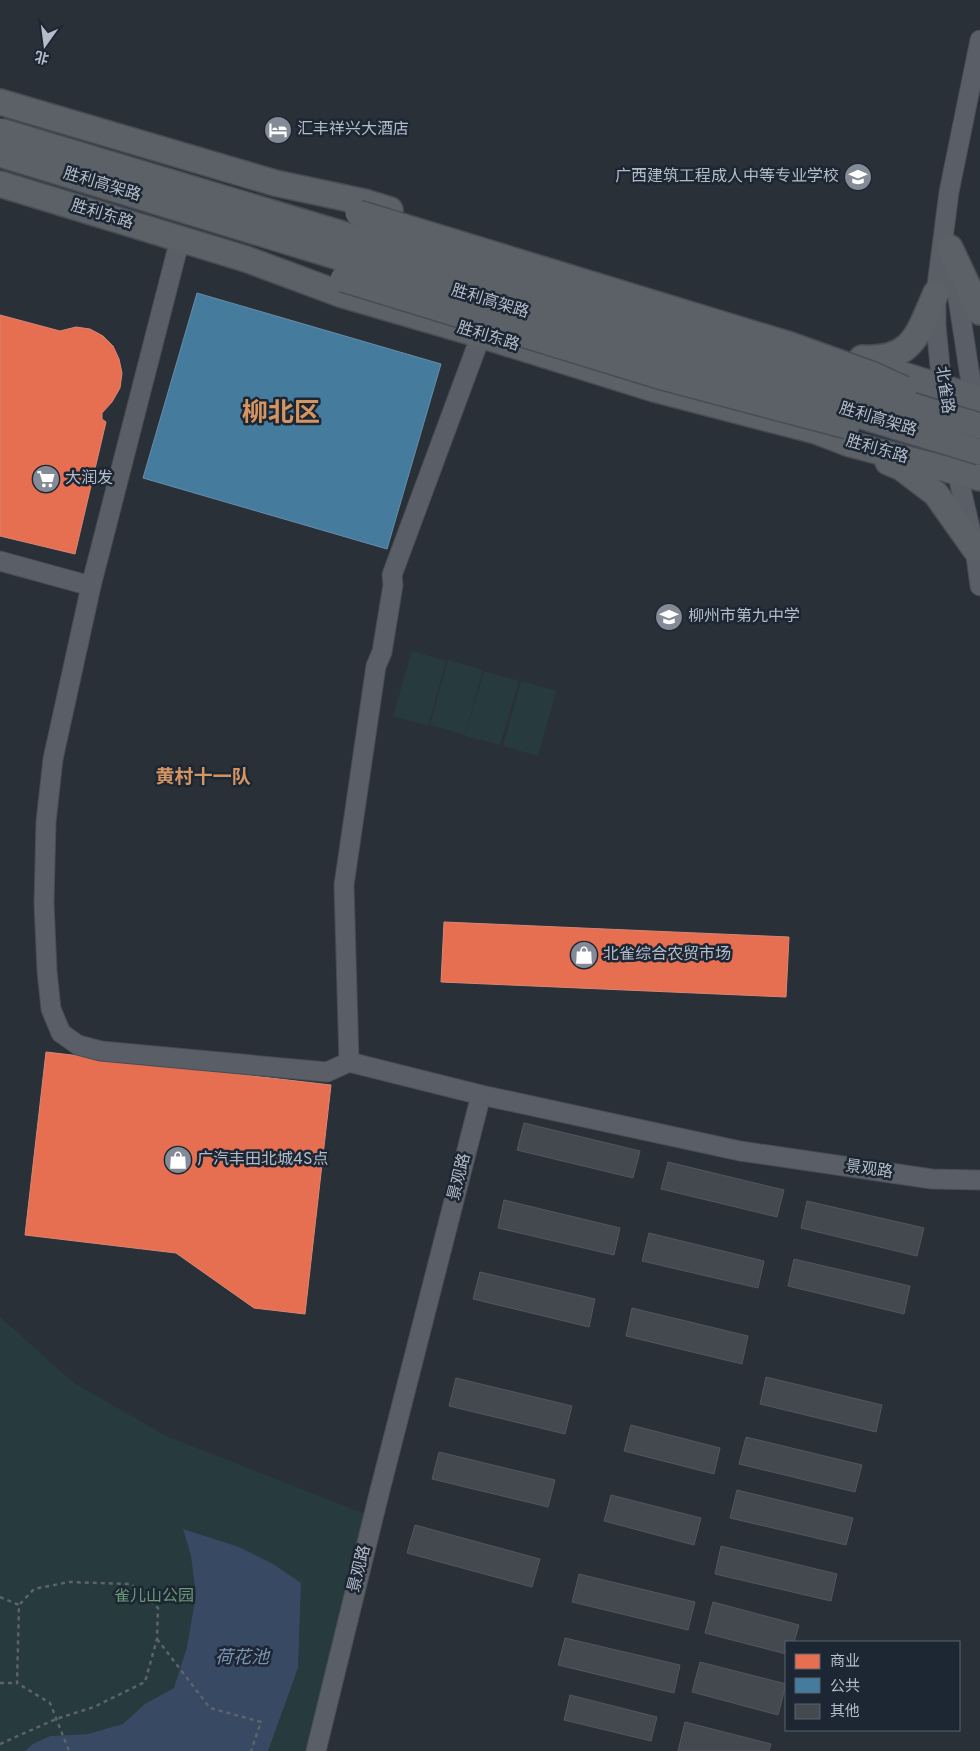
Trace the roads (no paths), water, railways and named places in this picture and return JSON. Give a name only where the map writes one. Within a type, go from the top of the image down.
[{"type":"main road","points":[[0,102],[275,183],[358,212],[790,345],[871,374],[980,422]]},
{"type":"main road","name":"胜利高架路","points":[[0,131],[980,426]]},
{"type":"main road","name":"胜利高架路","points":[[0,154],[980,453]]},
{"type":"main road","points":[[275,183],[364,202],[494,242],[976,399]]},
{"type":"main road","name":"胜利东路","points":[[0,184],[246,259],[340,294],[481,335],[654,389],[816,431],[850,444],[968,475]]},
{"type":"main road","points":[[950,248],[980,312]]},
{"type":"main road","points":[[246,259],[343,279],[666,378],[784,411],[915,443],[980,453]]},
{"type":"main road","points":[[846,357],[880,359],[907,349],[917,337],[936,293]]},
{"type":"main road","points":[[850,444],[902,468],[936,494],[974,549]]},
{"type":"street","name":"北雀路","points":[[980,40],[949,192],[936,293],[936,325],[942,387],[968,475],[974,549],[980,586]]},
{"type":"street","name":"北雀路","points":[[949,192],[950,248],[976,399],[980,436]]},
{"type":"street","points":[[180,239],[91,586],[53,759],[46,822],[44,903],[51,1009],[61,1033],[78,1045],[100,1051],[327,1072],[349,1062],[481,1095]]},
{"type":"street","points":[[349,1062],[344,885],[376,666],[382,652],[393,585],[392,575],[481,335]]},
{"type":"street","points":[[0,562],[91,586]]},
{"type":"street","name":"景观路","points":[[316,1751],[378,1494],[481,1095],[740,1151],[932,1179],[980,1180]]},
{"type":"water","name":"荷花池","points":[[183,1529],[239,1547],[273,1564],[301,1583],[298,1668],[268,1751],[25,1751],[33,1744],[50,1736],[88,1734],[123,1724],[145,1704],[174,1688],[187,1647],[196,1595],[191,1556]]},
{"type":"place","name":"汇丰祥兴大酒店","points":[[278,130]]},
{"type":"place","name":"广西建筑工程成人中等专业学校","points":[[858,177]]},
{"type":"place","name":"大润发","points":[[46,479]]},
{"type":"place","name":"柳州市第九中学","points":[[669,617]]},
{"type":"place","name":"北雀综合农贸市场","points":[[584,955]]},
{"type":"place","name":"广汽丰田北城4S点","points":[[178,1160]]},
{"type":"district","name":"柳北区","points":[[281,414]]},
{"type":"district","name":"黄村十一队","points":[[203,778]]},
{"type":"park label","name":"雀儿山公园","points":[[154,1597]]}]
